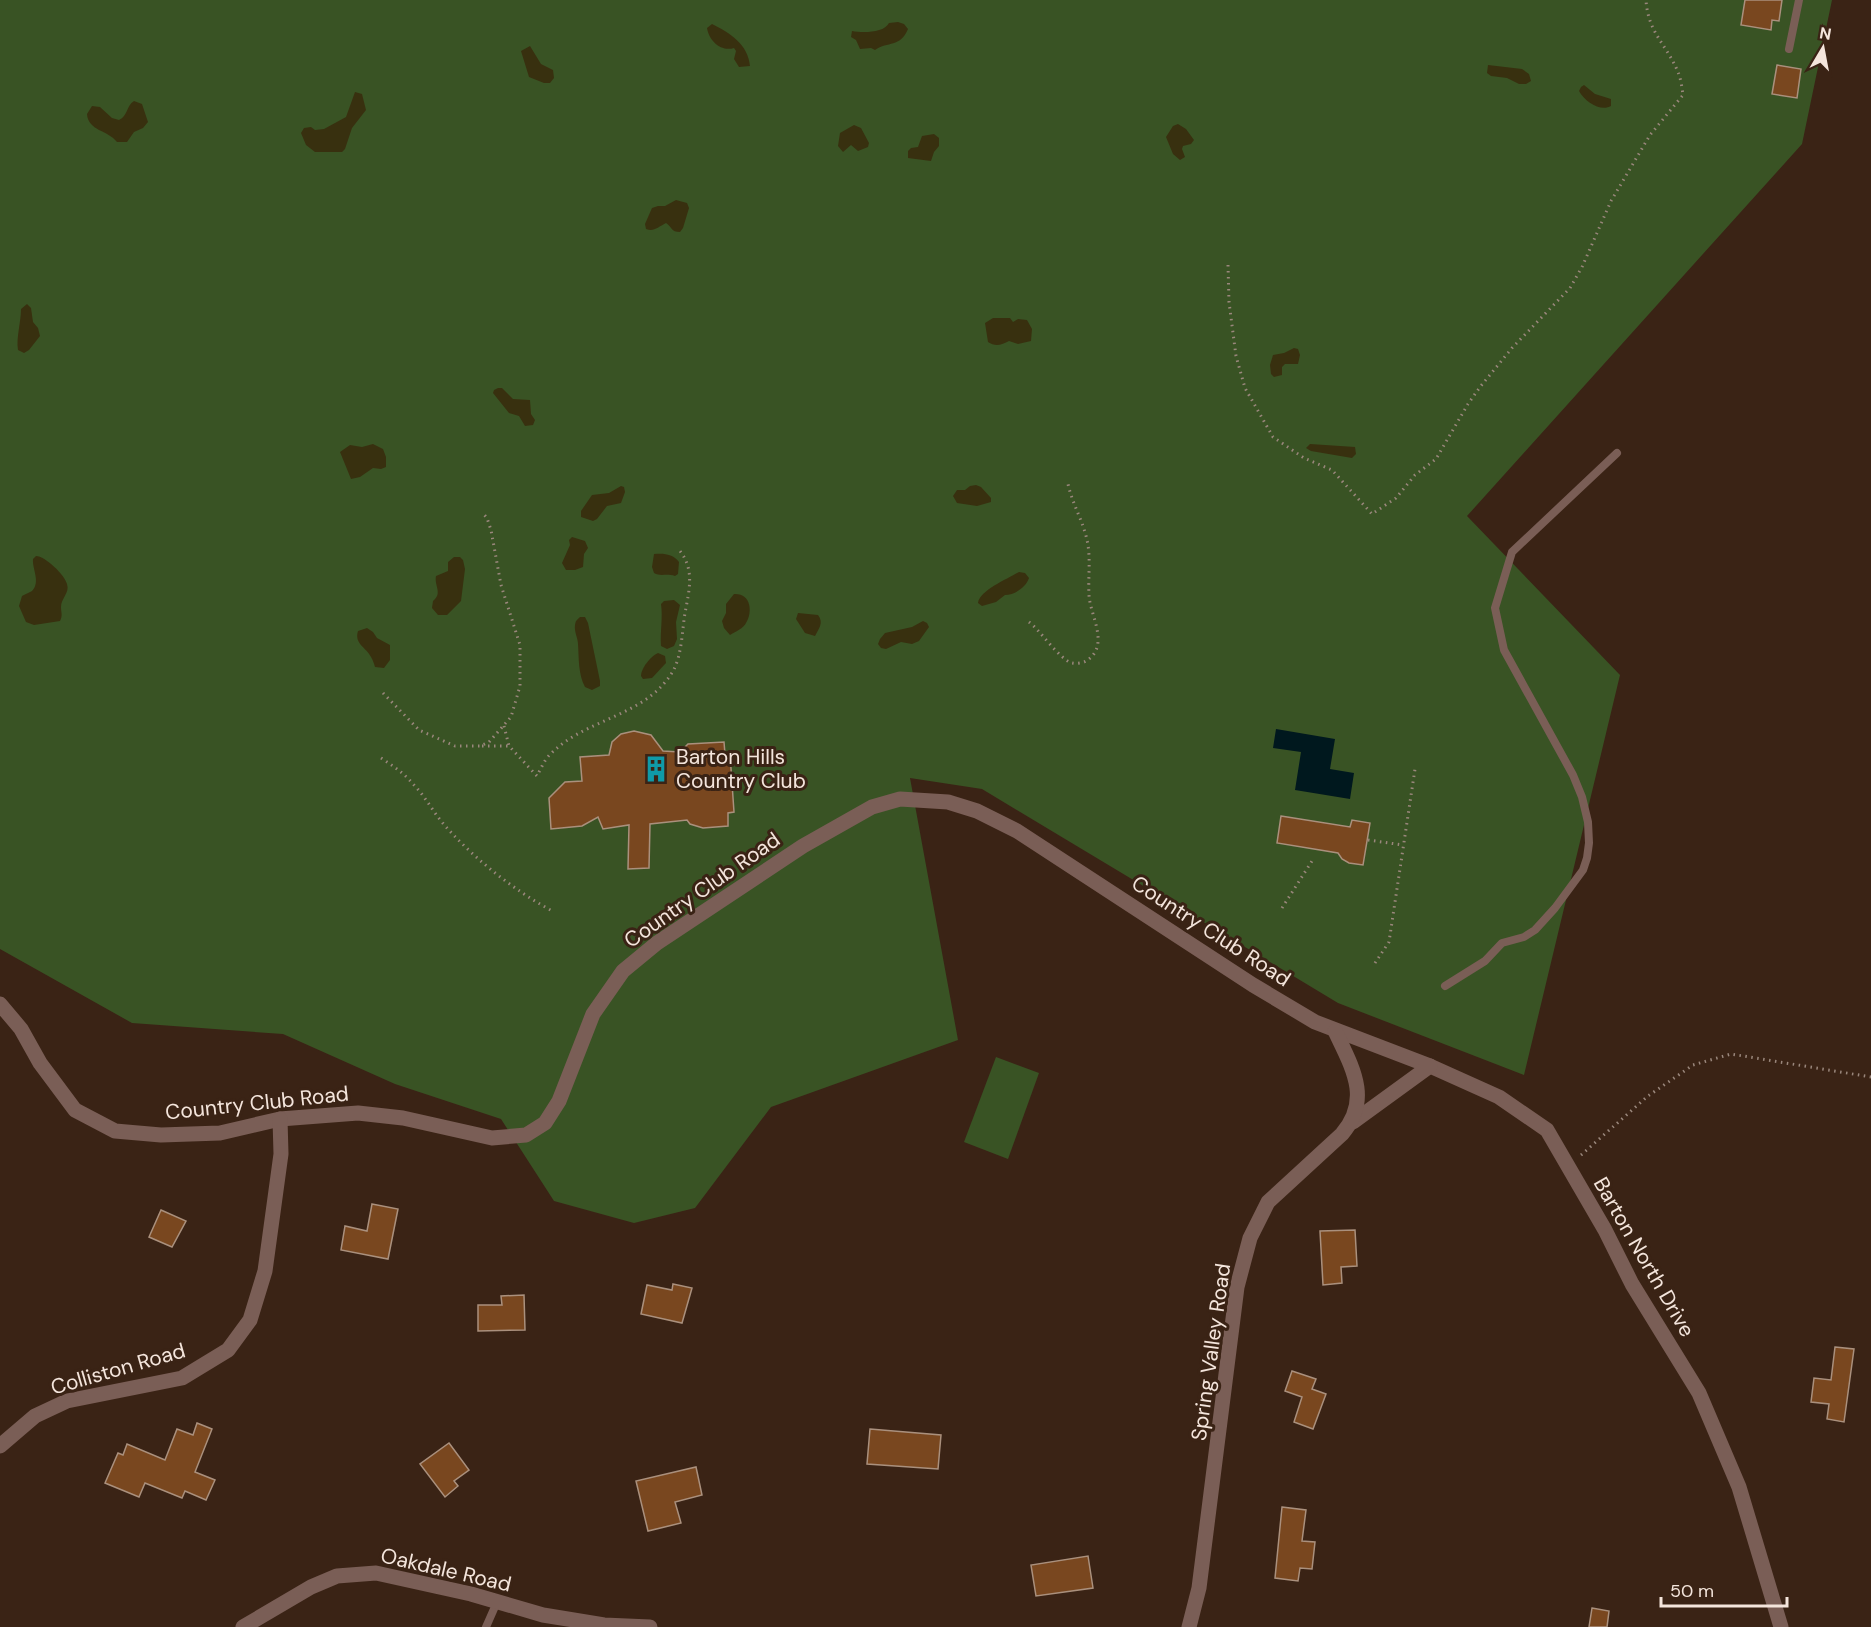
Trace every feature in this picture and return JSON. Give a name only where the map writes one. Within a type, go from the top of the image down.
[{"type":"street","name":"Country Club Road","points":[[0,1004],[21,1029],[40,1063],[75,1110],[115,1131],[161,1135],[220,1132],[280,1119],[358,1113],[403,1118],[492,1138],[526,1135],[546,1123],[559,1101],[593,1014],[623,971],[657,943],[803,846],[872,807],[900,799],[948,802],[977,811],[1017,831],[1253,984],[1315,1022],[1335,1031]]},
{"type":"street","name":"Barton North Drive","points":[[1335,1031],[1430,1066],[1499,1097],[1547,1130],[1605,1230],[1632,1284],[1699,1393],[1739,1487],[1781,1627]]},
{"type":"street","points":[[1335,1031],[1352,1066],[1359,1094],[1353,1122]]},
{"type":"street","name":"Spring Valley Road","points":[[1189,1627],[1199,1588],[1237,1287],[1250,1238],[1268,1202],[1353,1122],[1430,1066]]},
{"type":"street","name":"Colliston Road","points":[[0,1446],[35,1416],[67,1401],[182,1378],[228,1350],[250,1320],[265,1271],[281,1154],[280,1119]]},
{"type":"street","name":"Oakdale Road","points":[[243,1627],[311,1587],[337,1576],[376,1573],[471,1594],[543,1616],[604,1625],[650,1627]]},
{"type":"lane","points":[[1789,49],[1799,0]]},
{"type":"lane","points":[[1445,986],[1485,961],[1502,943],[1524,937],[1535,930],[1555,908],[1585,864],[1589,843],[1588,822],[1582,797],[1573,775],[1504,650],[1495,608],[1512,552],[1617,453]]},
{"type":"lane","points":[[486,1627],[497,1602]]},
{"type":"path","points":[[1228,265],[1229,302],[1236,356],[1245,387],[1273,437],[1304,458],[1332,470],[1372,514],[1396,498],[1415,476],[1436,459],[1479,387],[1512,348],[1570,288],[1582,267],[1611,201],[1650,135],[1683,95],[1679,73],[1653,31],[1646,0]]},
{"type":"path","points":[[1029,622],[1064,658],[1072,663],[1084,663],[1096,651],[1098,641],[1089,598],[1088,541],[1068,484]]},
{"type":"path","points":[[480,746],[489,742],[511,717],[520,686],[520,645],[501,585],[491,530],[482,512]]},
{"type":"path","points":[[504,726],[509,746],[537,776],[546,760],[560,747],[584,732],[639,705],[665,682],[678,658],[689,587],[690,569],[680,551]]},
{"type":"path","points":[[383,693],[419,730],[455,746],[509,746]]},
{"type":"path","points":[[381,758],[414,784],[445,826],[464,845],[529,898],[555,912]]},
{"type":"path","points":[[1375,963],[1389,942],[1415,769]]},
{"type":"path","points":[[1368,840],[1403,845]]},
{"type":"path","points":[[1282,908],[1312,861]]},
{"type":"path","points":[[1568,1166],[1648,1096],[1693,1065],[1731,1054],[1871,1077]]},
{"type":"green space","name":"Barton Hills Country Club","points":[[0,0],[1832,0],[1802,144],[1467,516],[1620,675],[1524,1075],[1338,1003],[982,789],[910,778],[958,1040],[771,1107],[695,1208],[634,1223],[554,1201],[501,1119],[395,1084],[283,1034],[132,1023],[0,949]]},
{"type":"green space","points":[[996,1057],[1039,1073],[1008,1159],[964,1142]]},
{"type":"sand","points":[[889,23],[904,24],[908,29],[905,35],[897,42],[875,50],[860,49],[856,40],[851,37],[852,31],[873,32],[883,29]]},
{"type":"sand","points":[[712,24],[731,35],[742,45],[749,58],[750,66],[739,67],[734,59],[736,51],[734,48],[720,47],[713,41],[707,28]]},
{"type":"sand","points":[[530,46],[541,64],[553,70],[554,78],[550,83],[529,77],[521,51]]},
{"type":"sand","points":[[1488,65],[1522,69],[1529,74],[1531,81],[1519,84],[1507,78],[1491,76],[1487,73]]},
{"type":"sand","points":[[1584,85],[1595,94],[1611,99],[1611,106],[1603,108],[1589,102],[1579,91]]},
{"type":"sand","points":[[355,92],[362,94],[366,110],[352,128],[345,149],[342,152],[315,152],[306,145],[301,133],[304,128],[324,129],[346,117]]},
{"type":"sand","points":[[134,101],[142,104],[148,122],[143,128],[134,132],[127,142],[117,142],[88,120],[87,114],[92,106],[100,107],[112,118],[119,120]]},
{"type":"sand","points":[[1178,124],[1186,129],[1194,140],[1191,144],[1183,146],[1185,157],[1180,160],[1173,154],[1166,137],[1173,126]]},
{"type":"sand","points":[[854,125],[861,128],[869,143],[868,147],[858,151],[851,145],[843,152],[838,146],[840,133]]},
{"type":"sand","points":[[934,134],[939,138],[939,146],[931,161],[908,158],[908,151],[918,147],[922,136]]},
{"type":"sand","points":[[676,200],[687,203],[689,208],[680,232],[673,230],[666,223],[654,229],[646,229],[645,224],[652,208],[665,206]]},
{"type":"sand","points":[[27,304],[31,308],[33,322],[40,336],[24,353],[18,350],[18,340],[21,309]]},
{"type":"sand","points":[[993,318],[1010,318],[1013,322],[1018,319],[1027,320],[1032,329],[1031,341],[1018,344],[1009,341],[998,345],[988,342],[985,323]]},
{"type":"sand","points":[[1294,348],[1298,349],[1300,355],[1298,364],[1285,364],[1282,367],[1282,375],[1274,377],[1271,374],[1270,365],[1273,355]]},
{"type":"sand","points":[[498,388],[502,388],[513,399],[530,400],[531,414],[535,420],[533,425],[525,426],[519,416],[509,413],[493,393]]},
{"type":"sand","points":[[373,444],[383,449],[386,467],[373,468],[360,477],[351,479],[340,452],[350,445],[362,447]]},
{"type":"sand","points":[[1310,444],[1355,447],[1356,454],[1352,458],[1311,451],[1306,448]]},
{"type":"sand","points":[[976,485],[991,498],[991,502],[977,506],[957,503],[953,496],[957,490],[965,490]]},
{"type":"sand","points":[[621,486],[624,487],[625,492],[621,503],[607,506],[593,521],[581,517],[581,511],[592,495],[609,493]]},
{"type":"sand","points":[[572,537],[585,541],[588,548],[584,554],[583,567],[566,570],[562,563]]},
{"type":"sand","points":[[654,554],[668,555],[677,559],[678,574],[675,576],[654,573],[652,567]]},
{"type":"sand","points":[[36,556],[54,567],[67,584],[61,604],[60,621],[34,625],[26,622],[19,606],[22,596],[35,587],[33,559]]},
{"type":"sand","points":[[454,557],[460,557],[463,560],[465,569],[461,601],[447,615],[438,615],[432,608],[438,592],[436,576],[448,571],[448,562]]},
{"type":"sand","points":[[1019,572],[1025,573],[1029,578],[1020,590],[1005,595],[996,602],[982,606],[978,603],[989,589]]},
{"type":"sand","points":[[734,594],[744,597],[750,609],[745,625],[730,635],[722,621],[726,613],[726,604]]},
{"type":"sand","points":[[674,600],[680,605],[676,622],[677,639],[674,646],[667,649],[661,646],[661,604],[664,601]]},
{"type":"sand","points":[[798,613],[818,615],[821,623],[815,636],[805,633],[796,619]]},
{"type":"sand","points":[[580,617],[585,617],[588,623],[600,681],[600,686],[592,690],[585,687],[580,671],[575,628],[576,621]]},
{"type":"sand","points":[[923,621],[929,627],[919,641],[912,644],[901,642],[886,649],[881,648],[878,644],[885,633],[912,627]]},
{"type":"sand","points":[[367,628],[377,638],[390,645],[390,660],[384,668],[375,667],[358,639],[358,631]]},
{"type":"sand","points":[[658,653],[665,656],[666,663],[652,678],[643,679],[641,673],[645,666]]},
{"type":"water","points":[[1276,729],[1335,739],[1330,769],[1354,773],[1350,799],[1295,790],[1301,752],[1273,748]]},
{"type":"building","points":[[1745,0],[1782,0],[1779,21],[1772,20],[1771,30],[1741,25]]},
{"type":"building","points":[[1777,65],[1801,69],[1797,98],[1772,94]]},
{"type":"building","name":"Barton Hills Country Club","points":[[634,731],[651,735],[663,751],[680,752],[688,744],[724,742],[725,754],[730,754],[734,812],[728,813],[728,826],[703,828],[690,824],[687,820],[650,824],[649,868],[628,869],[629,825],[603,829],[598,817],[582,826],[551,829],[549,798],[565,782],[582,781],[580,757],[609,755],[612,742],[621,734]]},
{"type":"building","points":[[1281,816],[1350,827],[1352,820],[1370,823],[1363,865],[1349,863],[1338,853],[1277,843]]},
{"type":"building","points":[[372,1204],[398,1209],[388,1259],[341,1250],[345,1226],[367,1231]]},
{"type":"building","points":[[161,1210],[186,1221],[172,1247],[149,1237]]},
{"type":"building","points":[[1355,1230],[1357,1266],[1341,1267],[1342,1283],[1323,1285],[1320,1231]]},
{"type":"building","points":[[673,1284],[692,1288],[682,1323],[641,1314],[647,1285],[672,1290]]},
{"type":"building","points":[[524,1295],[525,1330],[478,1331],[478,1305],[502,1305],[501,1296]]},
{"type":"building","points":[[1835,1347],[1854,1349],[1844,1422],[1827,1419],[1829,1404],[1811,1402],[1814,1378],[1831,1380]]},
{"type":"building","points":[[1292,1371],[1316,1379],[1312,1389],[1326,1394],[1313,1429],[1294,1422],[1302,1397],[1285,1391]]},
{"type":"building","points":[[197,1423],[212,1429],[195,1472],[215,1480],[206,1500],[185,1491],[182,1498],[145,1483],[139,1497],[105,1483],[118,1453],[123,1455],[127,1444],[165,1460],[177,1429],[193,1435]]},
{"type":"building","points":[[870,1429],[941,1435],[938,1469],[867,1464]]},
{"type":"building","points":[[449,1443],[469,1470],[454,1481],[458,1486],[445,1497],[420,1464]]},
{"type":"building","points":[[696,1467],[702,1495],[675,1502],[681,1523],[648,1531],[636,1481]]},
{"type":"building","points":[[1282,1507],[1306,1510],[1302,1541],[1315,1542],[1312,1569],[1300,1568],[1298,1581],[1275,1578]]},
{"type":"building","points":[[1088,1556],[1093,1588],[1036,1596],[1031,1565]]},
{"type":"building","points":[[1592,1608],[1609,1611],[1607,1627],[1589,1627]]},
{"type":"place","name":"Barton Hills Country Club","points":[[656,769]]}]
